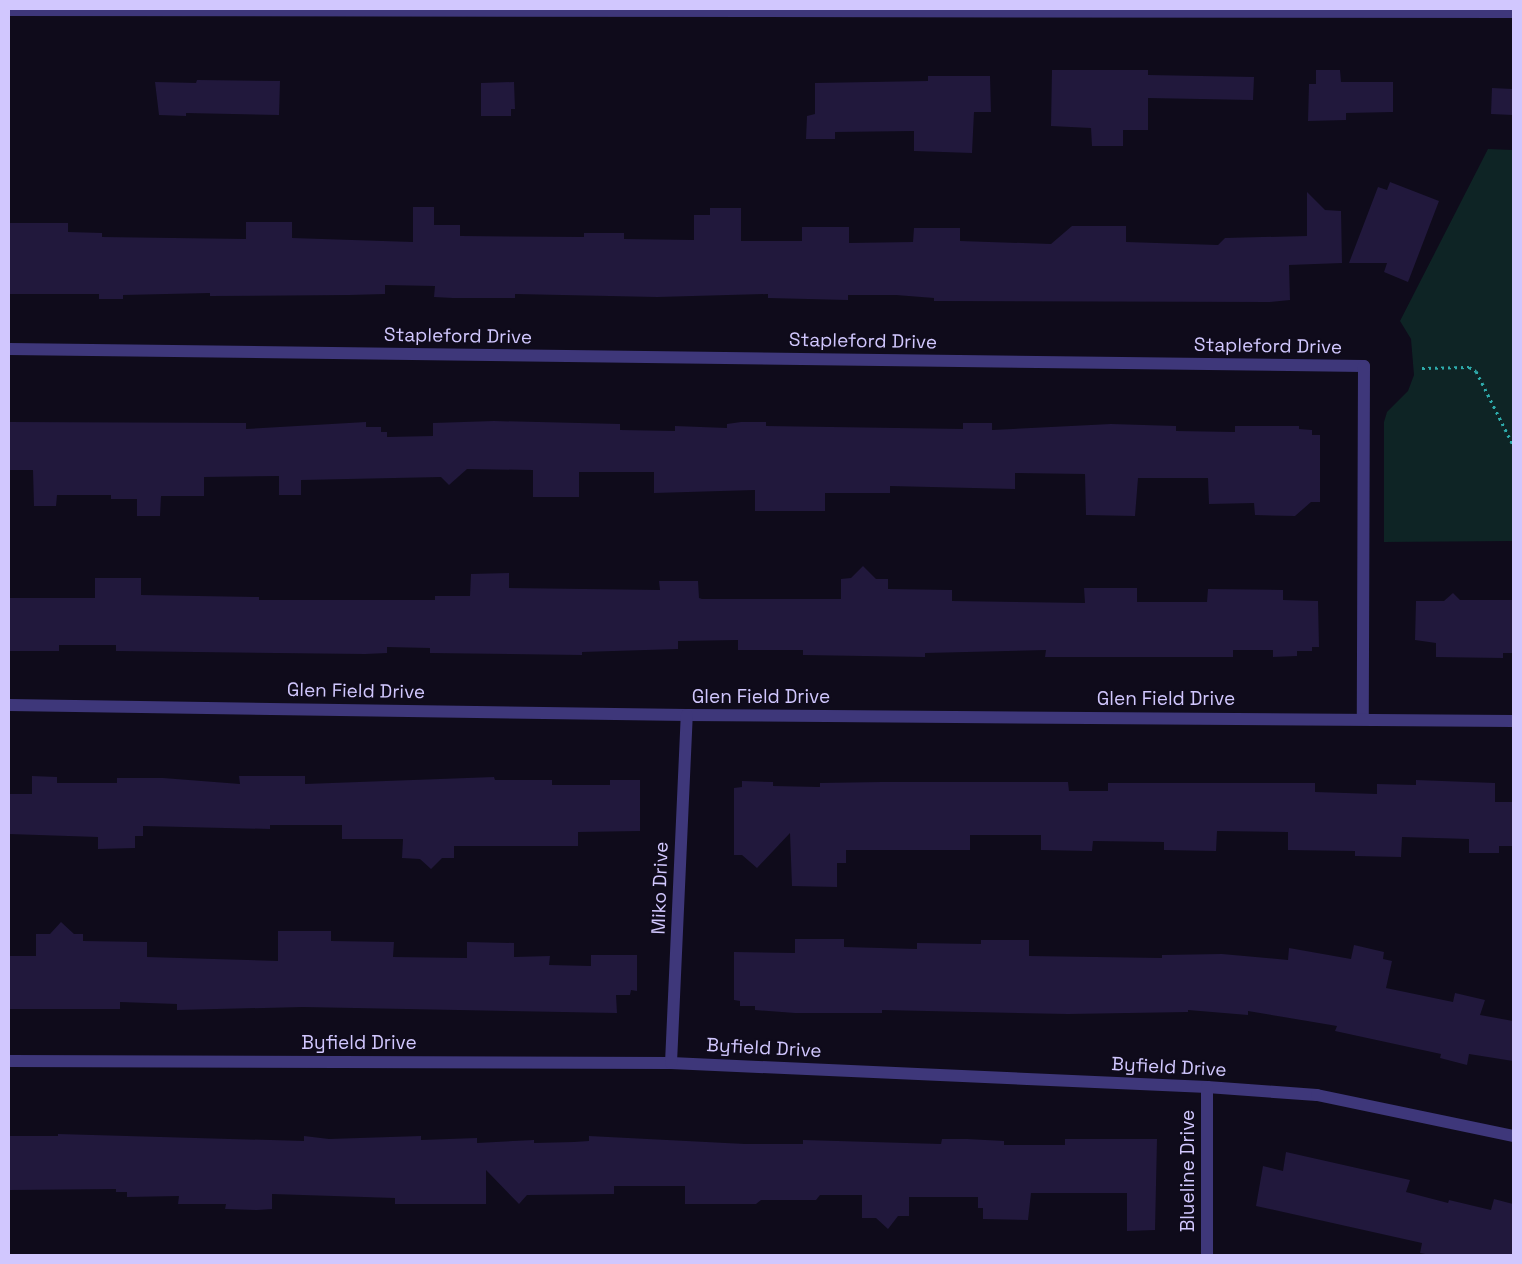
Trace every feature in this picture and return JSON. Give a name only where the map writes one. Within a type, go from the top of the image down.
[{"type":"street","points":[[9,10],[1513,12]]},
{"type":"street","name":"Stapleford Drive","points":[[9,350],[1364,366],[1363,718]]},
{"type":"street","name":"Glen Field Drive","points":[[9,704],[687,715],[1363,718],[1513,722]]},
{"type":"street","name":"Miko Drive","points":[[672,1063],[687,715]]},
{"type":"street","name":"Byfield Drive","points":[[9,1061],[672,1063],[1207,1087],[1317,1095],[1513,1136]]},
{"type":"street","name":"Blueline Drive","points":[[1207,1087],[1207,1255]]},
{"type":"path","points":[[1422,368],[1469,367],[1476,371],[1513,445]]},
{"type":"green space","points":[[1488,149],[1513,150],[1513,541],[1384,542],[1384,422],[1387,412],[1408,391],[1414,375],[1411,339],[1400,321]]},
{"type":"building","points":[[1052,70],[1148,70],[1148,75],[1254,77],[1253,100],[1148,98],[1148,130],[1123,130],[1123,146],[1092,146],[1091,128],[1051,126]]},
{"type":"building","points":[[1316,70],[1340,70],[1341,82],[1393,82],[1393,112],[1346,113],[1346,120],[1308,121],[1309,84],[1316,84]]},
{"type":"building","points":[[928,76],[990,76],[991,112],[974,112],[972,153],[914,151],[914,131],[835,132],[835,139],[806,139],[807,116],[815,114],[815,83],[928,81]]},
{"type":"building","points":[[197,80],[280,81],[279,115],[186,113],[186,116],[159,115],[155,82],[196,83]]},
{"type":"building","points":[[514,82],[515,109],[511,109],[511,116],[481,116],[481,83]]},
{"type":"building","points":[[1492,88],[1513,89],[1513,115],[1491,114]]},
{"type":"building","points":[[1390,182],[1439,201],[1408,282],[1384,272],[1387,263],[1349,263],[1378,187],[1387,190]]},
{"type":"building","points":[[1307,192],[1325,210],[1341,211],[1342,263],[1289,265],[1290,300],[1270,302],[934,301],[934,298],[896,295],[848,295],[848,300],[768,298],[768,294],[657,297],[515,294],[515,298],[453,298],[434,297],[435,286],[385,285],[385,294],[349,295],[210,296],[210,293],[123,295],[123,299],[99,299],[99,294],[9,294],[9,223],[68,223],[68,232],[102,233],[102,237],[246,239],[246,222],[292,222],[292,238],[413,242],[413,207],[434,207],[434,225],[460,225],[460,236],[584,237],[584,233],[624,233],[624,239],[694,240],[694,215],[710,215],[710,208],[741,208],[741,241],[802,241],[802,227],[849,227],[849,243],[913,242],[914,228],[960,228],[960,241],[1051,244],[1072,226],[1126,226],[1126,242],[1218,245],[1225,238],[1307,236]]},
{"type":"building","points":[[494,421],[620,424],[620,430],[675,431],[675,426],[727,428],[727,424],[741,422],[766,422],[766,426],[963,429],[963,423],[992,423],[992,430],[1111,424],[1176,426],[1176,431],[1235,432],[1235,426],[1299,426],[1299,429],[1312,430],[1312,435],[1320,435],[1320,502],[1311,502],[1295,516],[1255,515],[1254,503],[1209,504],[1208,478],[1138,478],[1135,516],[1086,515],[1085,474],[1015,473],[1015,489],[890,486],[890,493],[825,493],[825,511],[755,511],[755,490],[654,493],[654,472],[579,472],[579,497],[533,497],[533,470],[467,469],[449,485],[441,477],[301,480],[301,495],[279,495],[279,476],[204,477],[204,496],[161,496],[160,516],[137,516],[137,499],[111,499],[111,495],[57,495],[56,506],[34,506],[33,470],[9,470],[9,422],[246,423],[246,429],[366,422],[366,427],[381,427],[381,432],[387,432],[387,437],[433,436],[433,423]]},
{"type":"building","points":[[863,566],[876,579],[888,579],[888,589],[952,590],[952,601],[1085,603],[1084,588],[1137,588],[1137,602],[1207,602],[1208,589],[1283,590],[1283,600],[1318,601],[1319,647],[1312,647],[1312,651],[1297,651],[1297,656],[1273,657],[1273,650],[1233,650],[1233,657],[1045,657],[1046,650],[925,653],[925,657],[803,655],[803,650],[738,650],[738,640],[678,641],[678,649],[582,652],[582,655],[430,653],[430,648],[387,647],[387,653],[365,654],[116,651],[116,645],[59,645],[59,651],[9,651],[9,598],[95,598],[95,578],[141,578],[141,595],[259,597],[259,600],[435,600],[435,596],[470,596],[471,574],[509,573],[509,588],[660,590],[659,581],[698,581],[699,598],[702,599],[841,599],[841,579],[851,578]]},
{"type":"building","points":[[1453,593],[1460,600],[1513,600],[1513,653],[1503,653],[1503,658],[1436,657],[1436,643],[1415,640],[1416,601],[1444,601]]},
{"type":"building","points":[[32,776],[57,777],[57,783],[117,783],[117,778],[163,778],[240,784],[239,776],[305,776],[305,784],[494,777],[495,780],[552,780],[552,785],[610,785],[610,780],[640,780],[640,831],[578,832],[578,846],[454,846],[454,858],[442,858],[431,869],[420,859],[402,858],[403,839],[342,839],[342,825],[270,825],[270,829],[143,826],[143,836],[135,836],[135,848],[98,849],[98,837],[9,834],[9,794],[32,794]]},
{"type":"building","points":[[1416,780],[1495,783],[1495,802],[1513,802],[1513,846],[1499,846],[1499,853],[1469,853],[1469,839],[1402,837],[1401,857],[1355,856],[1355,851],[1288,850],[1288,832],[1217,831],[1216,851],[1164,850],[1164,842],[1093,841],[1092,851],[1041,850],[1041,835],[970,835],[970,850],[846,850],[846,863],[837,863],[837,887],[792,886],[790,833],[757,868],[742,855],[734,855],[734,788],[742,787],[742,781],[773,782],[773,786],[820,787],[820,783],[1068,782],[1069,791],[1108,791],[1108,783],[1315,783],[1315,792],[1377,794],[1377,784],[1416,785]]},
{"type":"building","points":[[61,922],[74,934],[83,934],[83,941],[147,942],[147,957],[278,961],[278,931],[331,931],[331,941],[394,942],[393,957],[467,958],[467,942],[514,943],[514,957],[550,956],[549,965],[591,966],[591,955],[637,955],[637,991],[631,990],[630,995],[616,995],[617,1013],[303,1007],[177,1010],[177,1004],[120,1002],[120,1009],[9,1009],[9,956],[36,956],[36,934],[50,934]]},
{"type":"building","points":[[795,939],[844,939],[844,947],[917,949],[917,943],[981,944],[981,940],[1029,940],[1029,956],[1162,958],[1162,955],[1222,954],[1288,960],[1289,948],[1351,959],[1354,945],[1384,952],[1383,959],[1392,961],[1386,988],[1453,1002],[1455,993],[1485,1000],[1480,1015],[1513,1021],[1513,1061],[1469,1054],[1467,1065],[1440,1058],[1441,1054],[1335,1031],[1337,1026],[1248,1011],[1248,1015],[1188,1010],[1188,1012],[1068,1014],[882,1010],[882,1013],[795,1013],[755,1010],[755,1006],[740,1006],[740,1001],[734,1000],[734,952],[795,953]]},
{"type":"building","points":[[58,1134],[304,1141],[304,1136],[329,1139],[421,1136],[421,1140],[477,1138],[477,1143],[534,1140],[534,1143],[574,1142],[589,1141],[589,1136],[745,1144],[803,1144],[803,1140],[941,1144],[942,1139],[967,1139],[1004,1141],[1004,1145],[1065,1145],[1065,1139],[1157,1139],[1155,1230],[1127,1231],[1127,1193],[1031,1193],[1028,1220],[983,1219],[983,1208],[978,1208],[978,1197],[909,1197],[909,1216],[898,1216],[888,1229],[876,1218],[862,1218],[862,1195],[820,1195],[816,1200],[761,1200],[756,1204],[685,1204],[685,1186],[614,1186],[614,1194],[527,1195],[519,1204],[486,1170],[486,1204],[395,1204],[395,1198],[272,1194],[272,1209],[257,1210],[225,1209],[226,1204],[178,1204],[179,1196],[127,1197],[127,1192],[116,1192],[116,1189],[9,1190],[9,1136],[58,1136]]},
{"type":"building","points":[[1286,1152],[1410,1180],[1406,1192],[1448,1203],[1449,1200],[1491,1210],[1494,1199],[1513,1204],[1513,1255],[1431,1255],[1420,1253],[1422,1243],[1256,1206],[1263,1166],[1283,1171]]}]
